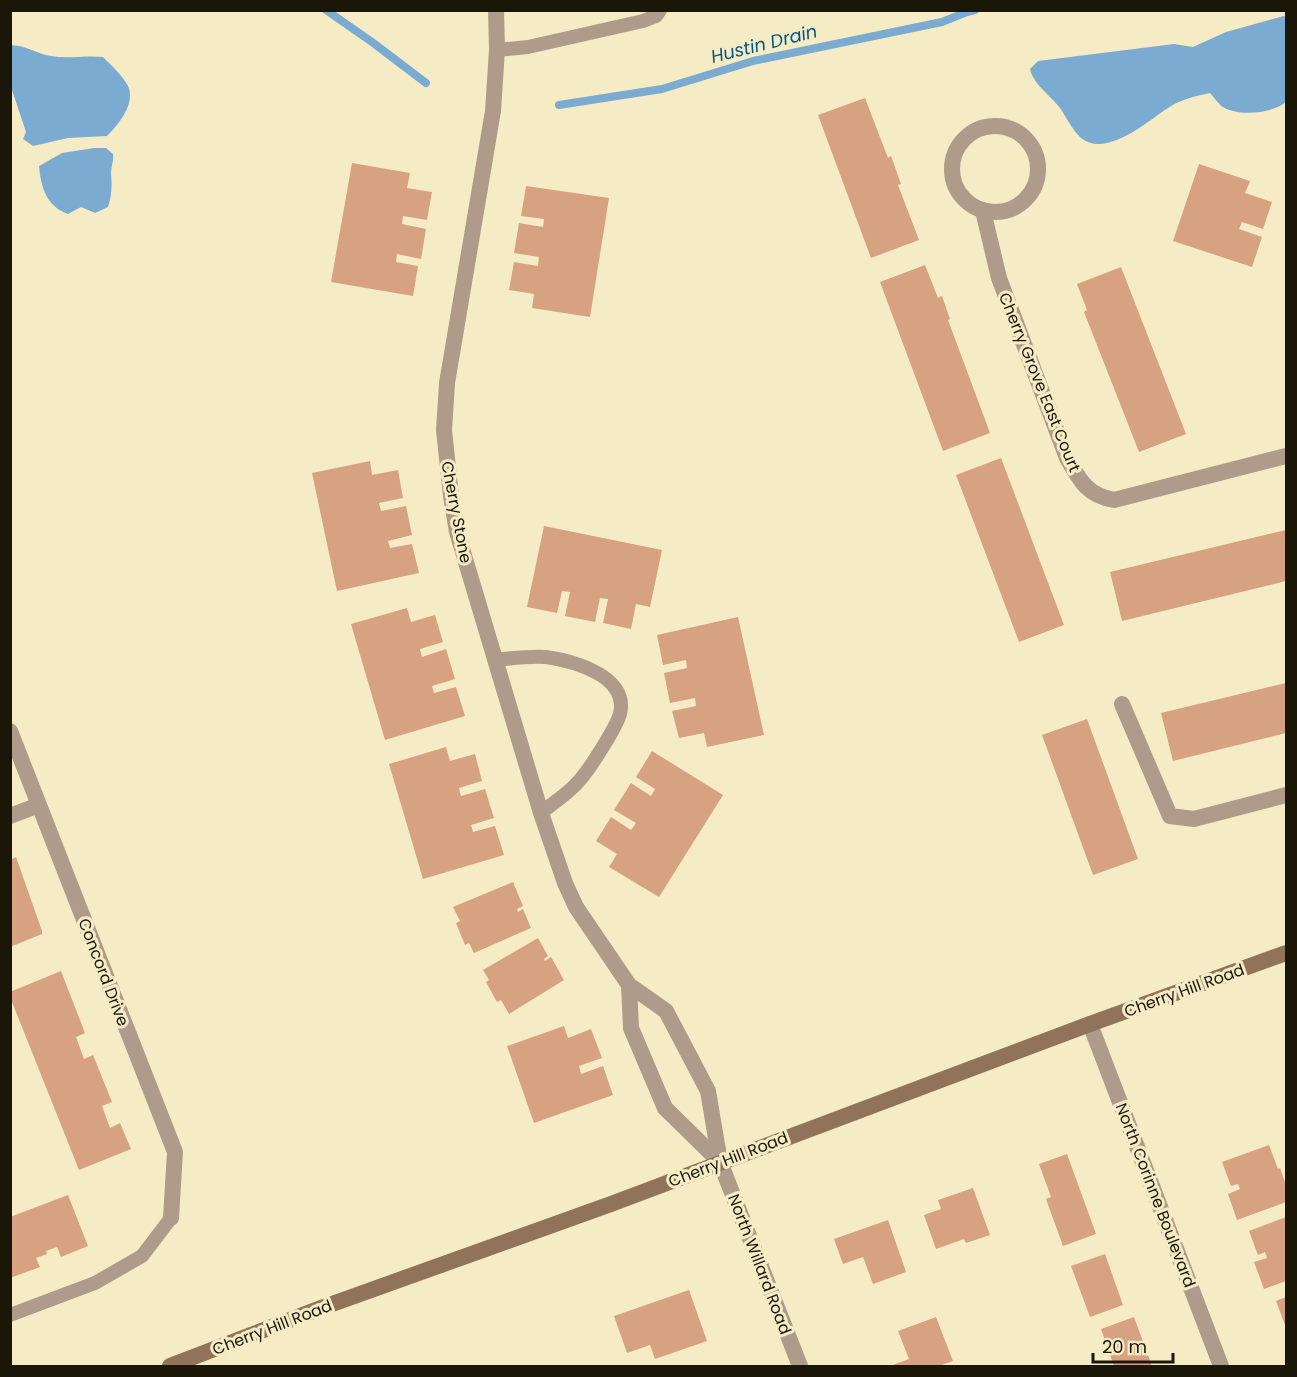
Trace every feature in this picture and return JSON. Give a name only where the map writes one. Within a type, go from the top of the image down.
[{"type":"main road","name":"Cherry Hill Road","points":[[170,1366],[321,1308],[611,1204],[1090,1024],[1287,953]]},
{"type":"street","name":"Cherry Stone","points":[[496,10],[497,50],[493,111],[451,351],[444,430],[457,532],[541,813],[576,907],[629,985],[666,1011],[708,1091],[720,1162]]},
{"type":"street","points":[[989,127],[1006,128],[1021,135],[1032,148],[1037,164],[1036,180],[1029,195],[1016,207],[1000,212],[983,211],[968,204],[957,191],[952,175],[953,158],[960,143],[973,132],[989,127]]},
{"type":"street","name":"Cherry Grove East Court","points":[[983,211],[999,278],[1051,416],[1067,458],[1079,479],[1090,492],[1101,498],[1114,500],[1287,456]]},
{"type":"street","points":[[1122,704],[1170,816],[1194,819],[1287,795]]},
{"type":"street","name":"Concord Drive","points":[[10,731],[175,1152],[171,1218]]},
{"type":"street","points":[[10,816],[39,805]]},
{"type":"street","points":[[629,985],[631,1028],[665,1108],[720,1162]]},
{"type":"street","name":"North Corinne Boulevard","points":[[1090,1024],[1221,1366]]},
{"type":"street","name":"North Willard Road","points":[[720,1162],[800,1366]]},
{"type":"lane","points":[[497,50],[528,47],[643,21],[656,16],[660,10]]},
{"type":"lane","points":[[495,660],[546,657],[591,669],[614,685],[620,698],[620,714],[580,781],[541,813]]},
{"type":"lane","points":[[10,1316],[95,1283],[142,1256],[171,1218]]},
{"type":"water","points":[[1284,16],[1286,18],[1286,102],[1265,111],[1247,113],[1230,110],[1221,106],[1210,93],[1171,106],[1128,135],[1115,141],[1103,144],[1091,143],[1075,132],[1060,108],[1035,80],[1030,69],[1038,61],[1174,44],[1193,47],[1226,32]]},
{"type":"water","points":[[10,45],[57,57],[103,57],[128,86],[130,100],[125,114],[107,136],[68,138],[33,146],[23,139],[26,132],[11,87]]},
{"type":"water","points":[[106,148],[113,154],[108,207],[95,213],[81,207],[68,214],[61,211],[46,195],[39,166],[62,153]]},
{"type":"building","points":[[865,98],[888,158],[891,156],[901,184],[898,185],[919,240],[871,258],[818,115]]},
{"type":"building","points":[[352,163],[410,173],[407,188],[432,192],[427,220],[403,216],[402,224],[426,229],[421,259],[397,254],[396,262],[418,266],[413,296],[331,282]]},
{"type":"building","points":[[1199,164],[1250,181],[1245,193],[1272,202],[1263,229],[1242,222],[1239,229],[1262,237],[1252,267],[1173,241]]},
{"type":"building","points":[[526,186],[609,198],[590,317],[532,308],[534,294],[509,290],[514,262],[538,266],[539,257],[514,253],[519,223],[543,227],[544,219],[521,216]]},
{"type":"building","points":[[925,265],[938,298],[942,296],[950,319],[948,320],[990,433],[943,451],[880,282]]},
{"type":"building","points":[[1121,267],[1186,434],[1139,452],[1084,312],[1087,310],[1077,284]]},
{"type":"building","points":[[1001,458],[1064,625],[1019,642],[956,475]]},
{"type":"building","points":[[370,461],[372,475],[398,470],[403,498],[379,503],[381,511],[406,506],[412,535],[388,541],[390,548],[412,544],[419,573],[337,591],[312,473]]},
{"type":"building","points":[[544,526],[662,550],[650,607],[636,604],[631,629],[603,623],[608,599],[600,598],[595,622],[565,616],[570,592],[562,591],[557,613],[527,607]]},
{"type":"building","points":[[1286,530],[1286,581],[1122,621],[1110,572]]},
{"type":"building","points":[[407,608],[411,622],[435,615],[443,642],[420,649],[422,657],[446,649],[455,679],[432,686],[434,693],[456,687],[465,716],[385,740],[351,624]]},
{"type":"building","points":[[738,617],[764,735],[707,747],[704,733],[679,738],[672,711],[696,706],[695,698],[670,703],[664,673],[687,668],[686,660],[663,665],[657,635]]},
{"type":"building","points":[[1286,683],[1286,733],[1173,761],[1161,713]]},
{"type":"building","points":[[1087,719],[1138,859],[1093,875],[1042,735]]},
{"type":"building","points":[[446,747],[450,761],[475,754],[482,781],[459,788],[461,796],[485,789],[494,818],[471,825],[473,832],[495,826],[504,855],[423,879],[389,764]]},
{"type":"building","points":[[652,751],[723,795],[659,897],[609,867],[617,854],[596,841],[611,817],[631,830],[636,823],[614,810],[631,783],[651,796],[655,789],[636,777]]},
{"type":"building","points":[[16,857],[42,934],[10,947],[10,860]]},
{"type":"building","points":[[513,882],[523,906],[517,909],[518,912],[523,909],[531,928],[474,953],[469,943],[465,945],[456,923],[460,921],[453,907]]},
{"type":"building","points":[[538,938],[548,956],[544,959],[545,961],[551,957],[564,980],[509,1014],[501,1000],[497,1002],[486,982],[489,980],[483,970]]},
{"type":"building","points":[[61,971],[85,1033],[76,1037],[84,1059],[93,1055],[112,1102],[102,1106],[110,1128],[120,1123],[131,1149],[79,1170],[10,997],[10,992]]},
{"type":"building","points":[[564,1026],[568,1038],[591,1029],[602,1058],[579,1066],[581,1074],[603,1066],[613,1095],[534,1123],[507,1046]]},
{"type":"building","points":[[1269,1145],[1286,1185],[1286,1202],[1237,1220],[1228,1194],[1240,1189],[1238,1184],[1231,1186],[1222,1162]]},
{"type":"building","points":[[1067,1154],[1096,1234],[1063,1246],[1046,1199],[1051,1197],[1039,1164]]},
{"type":"building","points":[[973,1188],[990,1235],[966,1243],[964,1239],[936,1249],[924,1215],[941,1209],[938,1200]]},
{"type":"building","points":[[68,1195],[88,1246],[61,1257],[57,1247],[46,1251],[47,1254],[36,1258],[40,1267],[10,1278],[10,1217]]},
{"type":"building","points":[[1286,1217],[1286,1281],[1264,1289],[1254,1262],[1267,1258],[1265,1252],[1258,1255],[1249,1231]]},
{"type":"building","points":[[888,1220],[906,1272],[873,1284],[863,1257],[843,1264],[834,1239]]},
{"type":"building","points":[[1105,1254],[1123,1305],[1090,1317],[1071,1266]]},
{"type":"building","points":[[689,1290],[707,1341],[655,1359],[650,1345],[627,1353],[614,1316]]},
{"type":"building","points":[[1286,1297],[1286,1324],[1285,1325],[1276,1301]]},
{"type":"building","points":[[936,1317],[953,1361],[939,1366],[890,1366],[909,1359],[898,1331]]},
{"type":"building","points":[[1134,1317],[1152,1366],[1114,1366],[1101,1329]]},
{"type":"waterway","name":"Hustin Drain","points":[[326,10],[426,83]]},
{"type":"waterway","name":"Hustin Drain","points":[[559,105],[662,89],[753,61],[942,22],[975,10]]}]
